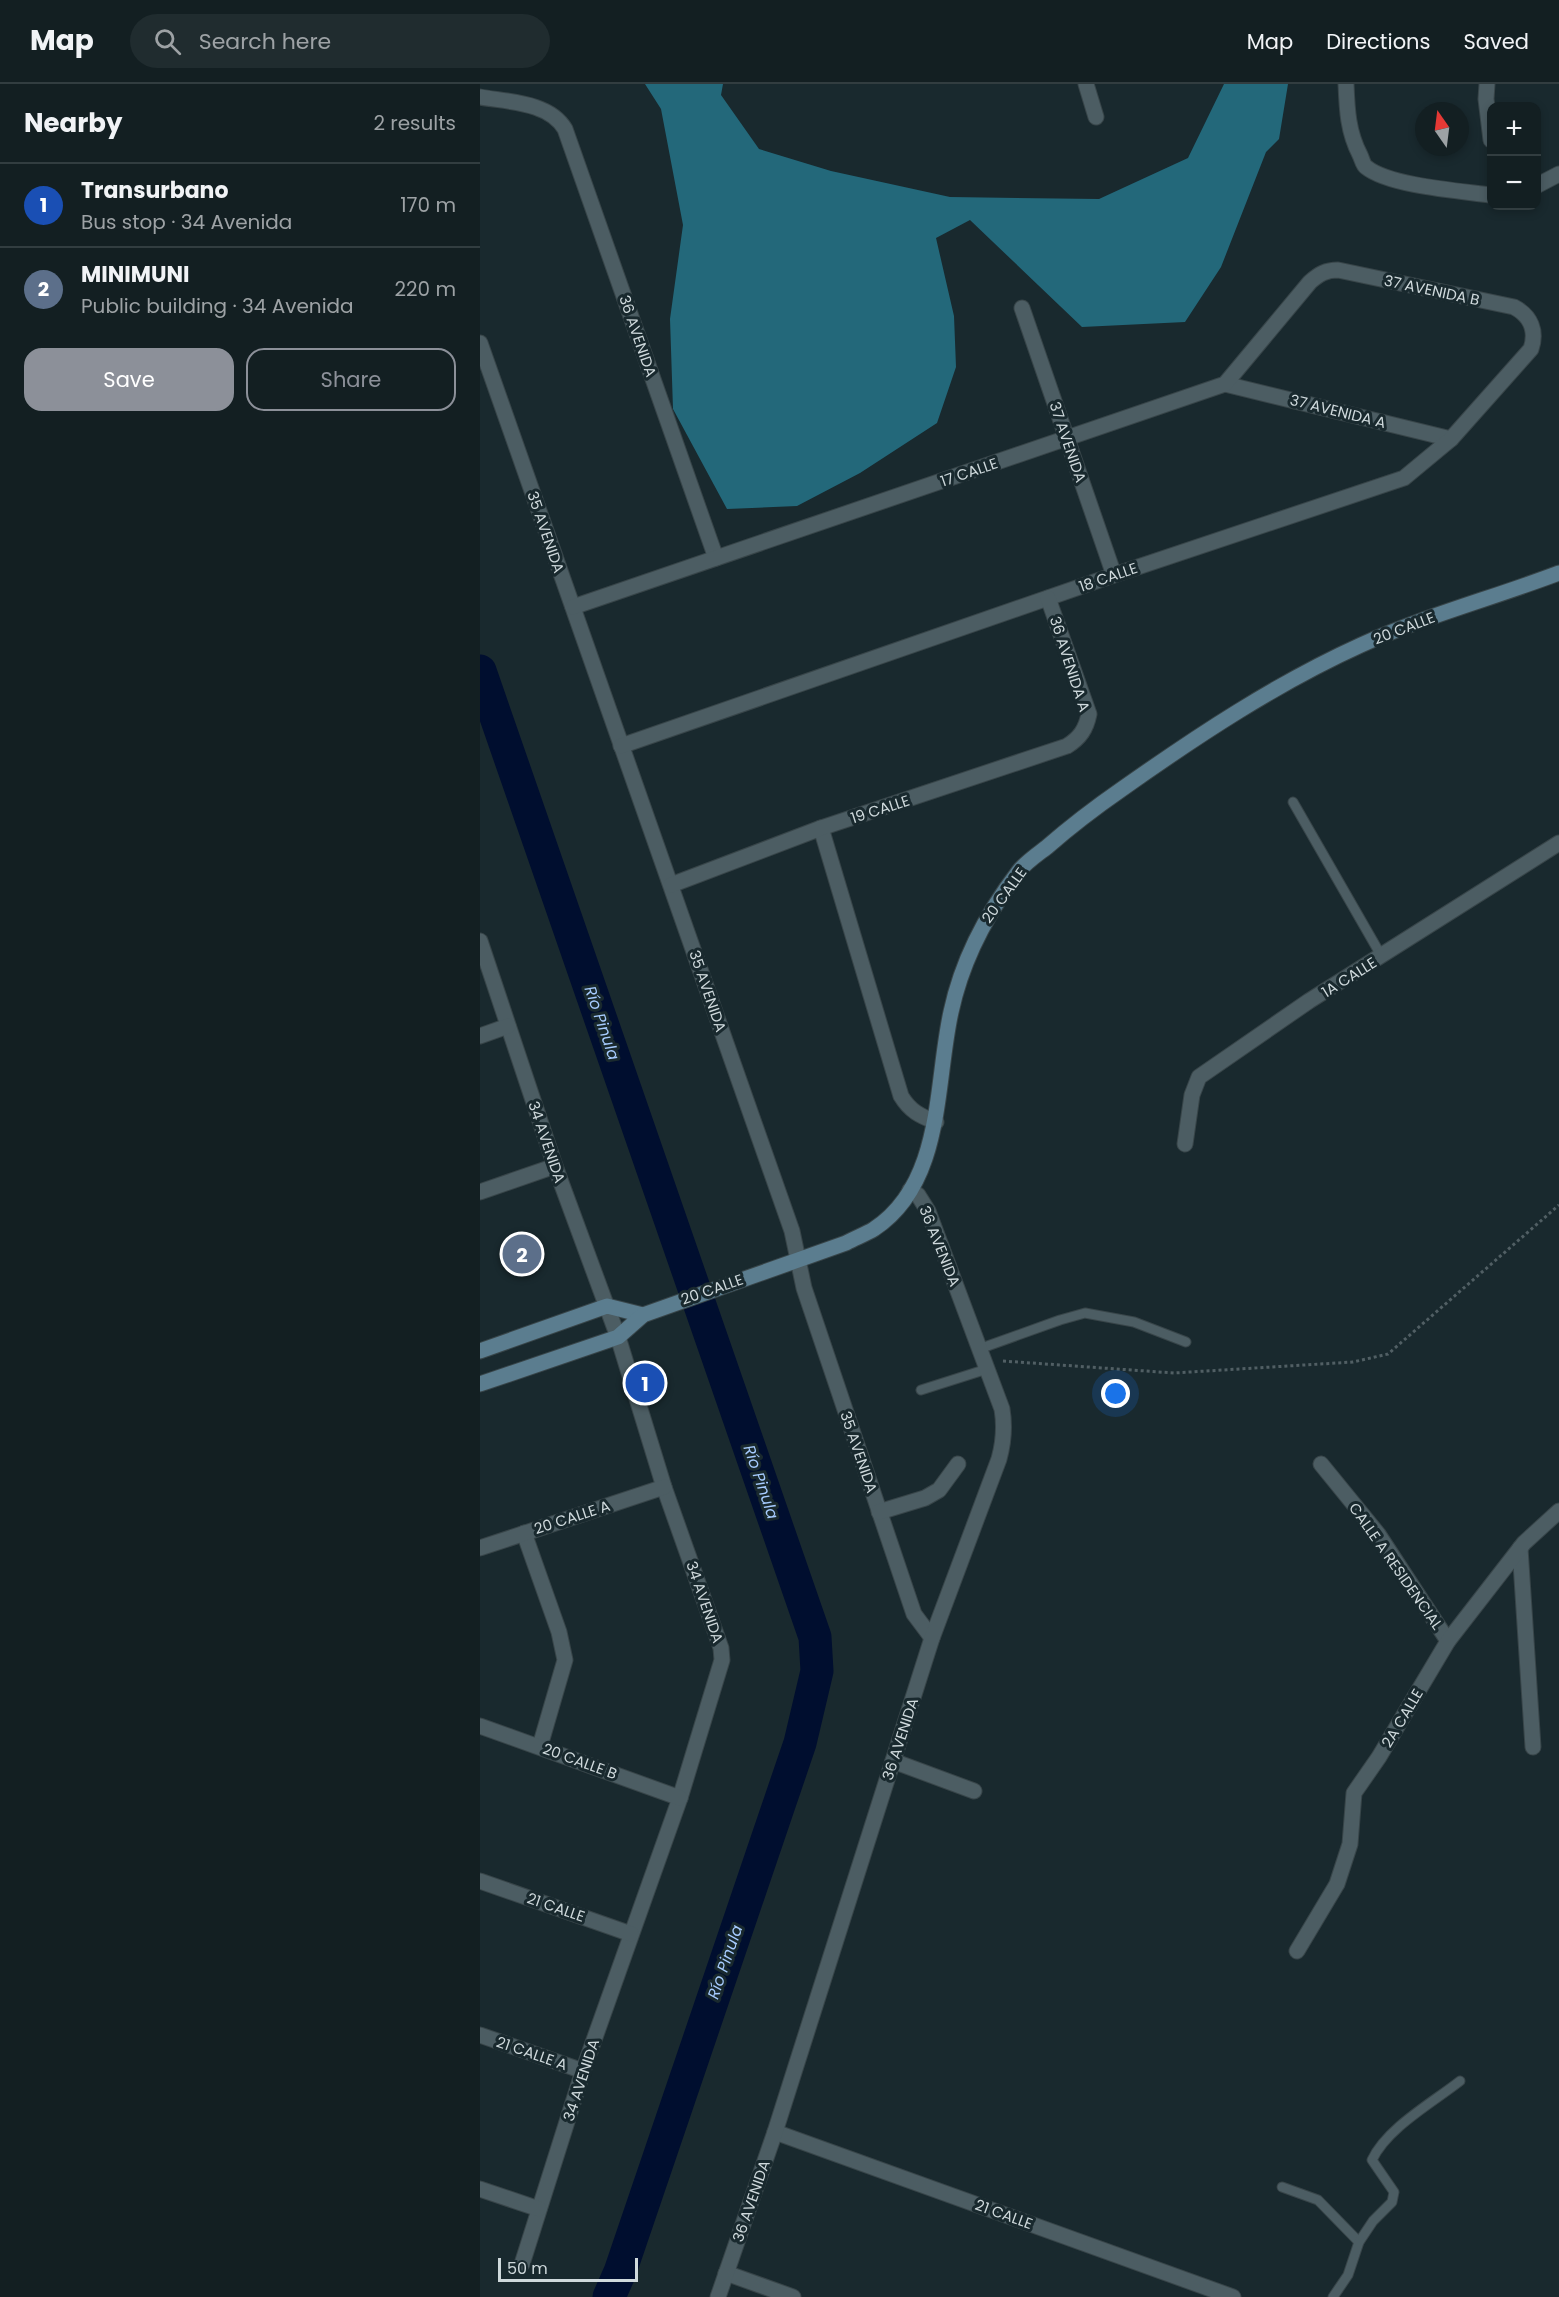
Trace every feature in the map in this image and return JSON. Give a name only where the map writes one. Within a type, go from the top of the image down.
[{"type":"main road","name":"20 CALLE","points":[[480,1384],[618,1337],[643,1314],[846,1243],[875,1228],[897,1208],[924,1164],[936,1122],[951,1011],[964,966],[980,930],[1021,869],[1080,818],[1163,759],[1270,693],[1361,645],[1440,614],[1559,573]]},
{"type":"main road","points":[[480,1351],[607,1306],[643,1314]]},
{"type":"street","points":[[1086,84],[1096,117]]},
{"type":"street","points":[[1346,84],[1347,113],[1353,141],[1365,166],[1385,177],[1426,186],[1487,194]]},
{"type":"street","points":[[1487,84],[1487,107]]},
{"type":"street","name":"36 AVENIDA","points":[[480,97],[543,110],[556,117],[565,129],[716,558]]},
{"type":"street","points":[[1541,183],[1559,174]]},
{"type":"street","name":"37 AVENIDA B","points":[[1225,384],[1310,282],[1323,272],[1338,270],[1514,307],[1526,315],[1533,328]]},
{"type":"street","name":"37 AVENIDA","points":[[1022,308],[1114,575]]},
{"type":"street","name":"18 CALLE","points":[[621,746],[1114,575],[1404,478],[1451,439],[1531,349],[1533,328]]},
{"type":"street","name":"35 AVENIDA","points":[[480,343],[792,1232],[804,1288],[914,1614],[932,1638]]},
{"type":"street","name":"17 CALLE","points":[[573,607],[1225,384]]},
{"type":"street","name":"37 AVENIDA A","points":[[1225,384],[1451,439]]},
{"type":"street","name":"36 AVENIDA A","points":[[1048,598],[1089,714],[1084,729]]},
{"type":"street","name":"19 CALLE","points":[[671,885],[820,828],[1067,746],[1074,742],[1084,729]]},
{"type":"street","points":[[820,828],[901,1096],[908,1108],[936,1122]]},
{"type":"street","name":"1A CALLE","points":[[1185,1144],[1192,1095],[1199,1077],[1310,1001],[1559,843]]},
{"type":"street","name":"34 AVENIDA","points":[[480,941],[555,1166],[618,1337],[664,1486],[721,1648],[720,1669],[680,1798],[583,2072],[522,2264]]},
{"type":"street","points":[[480,1036],[508,1026]]},
{"type":"street","points":[[480,1191],[555,1166]]},
{"type":"street","name":"36 AVENIDA","points":[[718,2297],[775,2132],[932,1638],[1004,1443],[1002,1409],[928,1211],[918,1195],[910,1190]]},
{"type":"street","points":[[879,1512],[925,1498],[939,1490],[958,1464]]},
{"type":"street","name":"CALLE A RESIDENCIAL","points":[[1321,1464],[1378,1534],[1448,1641]]},
{"type":"street","name":"20 CALLE A","points":[[480,1548],[664,1486]]},
{"type":"street","name":"2A CALLE","points":[[1297,1951],[1337,1884],[1350,1844],[1354,1793],[1379,1757],[1448,1641],[1520,1548],[1559,1512]]},
{"type":"street","points":[[524,1533],[559,1632],[566,1660],[540,1746]]},
{"type":"street","points":[[1520,1548],[1533,1747]]},
{"type":"street","name":"20 CALLE B","points":[[480,1726],[680,1798]]},
{"type":"street","points":[[893,1761],[974,1791]]},
{"type":"street","name":"21 CALLE","points":[[480,1881],[631,1934]]},
{"type":"street","name":"21 CALLE A","points":[[480,2035],[583,2072]]},
{"type":"street","name":"21 CALLE","points":[[775,2132],[1233,2297]]},
{"type":"street","points":[[480,2189],[539,2209]]},
{"type":"street","points":[[726,2273],[793,2297]]},
{"type":"lane","points":[[1293,802],[1382,957]]},
{"type":"lane","points":[[921,1390],[1060,1320],[1085,1313],[1134,1322],[1186,1341]]},
{"type":"lane","points":[[1333,2297],[1348,2275],[1359,2242],[1373,2221],[1392,2202],[1394,2192],[1372,2160],[1378,2147],[1401,2126],[1460,2081]]},
{"type":"lane","points":[[1282,2187],[1318,2200],[1359,2242]]},
{"type":"path","points":[[983,1359],[1174,1373],[1353,1362],[1388,1354],[1559,1205]]},
{"type":"shaded area","points":[[645,84],[723,84],[721,95],[759,149],[831,171],[950,197],[1099,199],[1188,158],[1224,84],[1288,84],[1279,139],[1266,152],[1221,267],[1185,322],[1082,327],[970,220],[936,238],[954,316],[956,367],[937,423],[860,473],[797,506],[727,509],[673,409],[670,319],[683,225],[661,109]]},
{"type":"waterway","name":"Río Pinula","points":[[480,671],[815,1637],[817,1671],[800,1743],[620,2272],[609,2297]]},
{"type":"place","name":"MINIMUNI","points":[[522,1254]]},
{"type":"place","name":"Transurbano","points":[[645,1383]]}]
